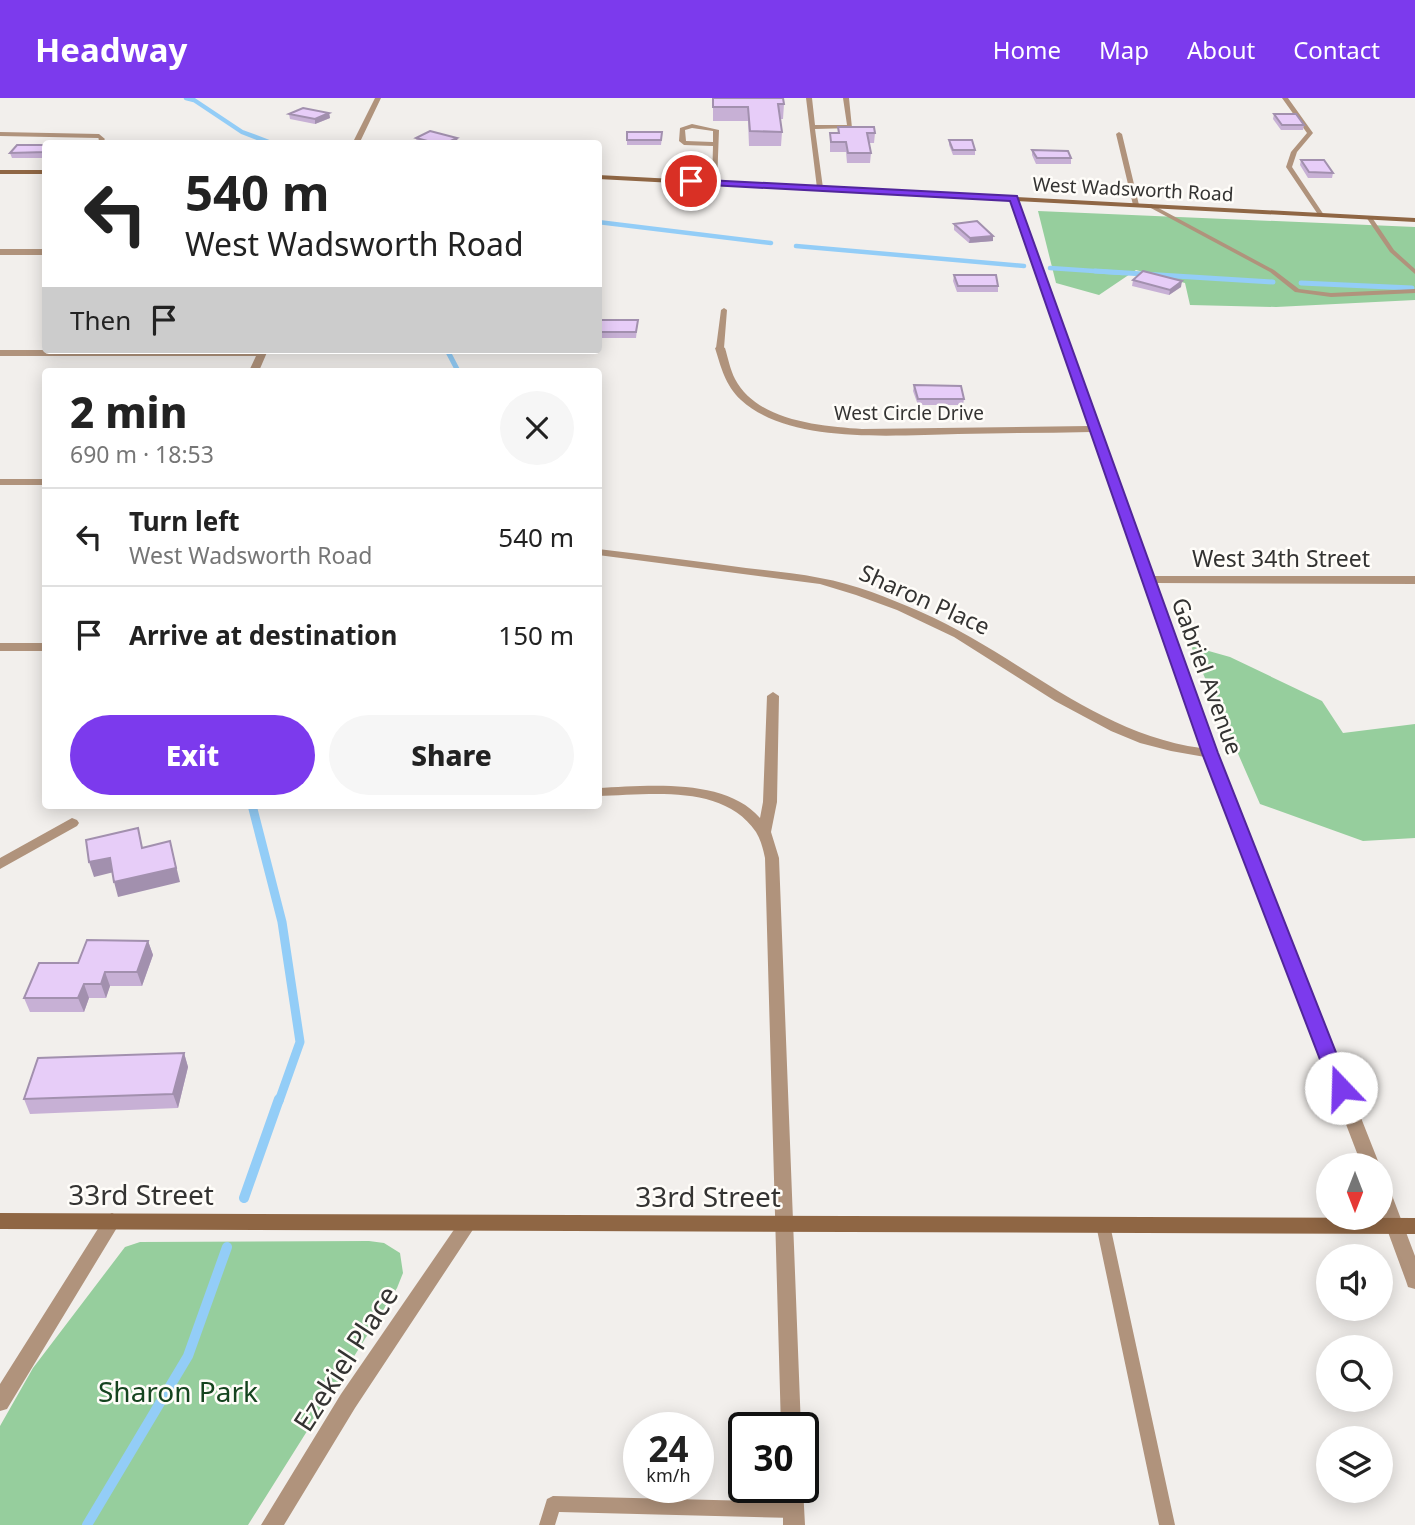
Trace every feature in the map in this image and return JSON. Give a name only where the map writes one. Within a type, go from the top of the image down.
[{"type":"main road","points":[[0,172],[42,172]]},
{"type":"main road","name":"West Wadsworth Road","points":[[602,177],[1415,220]]},
{"type":"main road","name":"33rd Street","points":[[0,1221],[1415,1226]]},
{"type":"street","points":[[357,140],[377,98]]},
{"type":"street","name":"Gabriel Avenue","points":[[1013,198],[1210,753],[1366,1153]]},
{"type":"street","points":[[0,252],[42,252]]},
{"type":"street","name":"West Circle Drive","points":[[720,348],[732,383],[742,395],[761,409],[802,425],[862,432],[1094,429]]},
{"type":"street","points":[[0,354],[42,354]]},
{"type":"street","points":[[0,482],[42,482]]},
{"type":"street","name":"Sharon Place","points":[[602,553],[820,581],[854,589],[974,643],[1076,710],[1114,729],[1160,746],[1210,753]]},
{"type":"street","name":"West 34th Street","points":[[1147,579],[1415,580]]},
{"type":"street","points":[[0,647],[42,647]]},
{"type":"street","points":[[764,833],[770,802],[773,696]]},
{"type":"street","points":[[602,792],[688,792],[735,805],[752,818],[764,833],[772,858],[790,1412]]},
{"type":"street","points":[[0,864],[72,823]]},
{"type":"street","points":[[0,1402],[112,1221]]},
{"type":"street","points":[[1393,1221],[1415,1281]]},
{"type":"street","name":"Ezekiel Place","points":[[272,1525],[348,1401],[468,1223]]},
{"type":"lane","points":[[809,98],[820,188]]},
{"type":"lane","points":[[812,127],[850,127],[846,98]]},
{"type":"lane","points":[[1285,98],[1310,133],[1294,152],[1289,167],[1321,215]]},
{"type":"lane","points":[[715,182],[716,144],[714,127],[692,126],[682,129],[684,143],[716,144]]},
{"type":"lane","points":[[0,134],[99,135],[101,140]]},
{"type":"lane","points":[[1119,134],[1136,205]]},
{"type":"lane","points":[[63,140],[66,135]]},
{"type":"lane","points":[[1151,206],[1272,271],[1297,291],[1331,295],[1415,291]]},
{"type":"lane","points":[[1368,217],[1392,251],[1415,272]]},
{"type":"lane","points":[[720,348],[724,310]]},
{"type":"lane","points":[[1102,1225],[1167,1525]]},
{"type":"lane","points":[[547,1525],[553,1504],[794,1517]]},
{"type":"green space","points":[[1038,211],[1415,227],[1415,300],[1276,307],[1190,305],[1185,283],[1136,270],[1099,295],[1056,283]]},
{"type":"green space","points":[[1191,646],[1230,657],[1322,701],[1343,733],[1415,724],[1415,838],[1363,841],[1260,804]]},
{"type":"green space","name":"Sharon Park","points":[[140,1242],[384,1243],[400,1253],[403,1273],[397,1288],[248,1525],[0,1525],[0,1426],[33,1368],[125,1247]]},
{"type":"building","points":[[713,98],[783,98],[784,104],[778,104],[782,132],[750,131],[748,107],[713,107]]},
{"type":"building","points":[[303,108],[329,113],[315,119],[289,114]]},
{"type":"building","points":[[1274,114],[1296,114],[1304,125],[1282,125]]},
{"type":"building","points":[[838,127],[874,127],[875,133],[867,133],[871,153],[848,153],[846,142],[831,142],[830,133],[839,133]]},
{"type":"building","points":[[430,131],[457,138],[424,140],[416,138]]},
{"type":"building","points":[[627,132],[662,132],[661,140],[627,140]]},
{"type":"building","points":[[949,140],[972,140],[975,150],[953,150]]},
{"type":"building","points":[[17,145],[42,145],[42,152],[10,153]]},
{"type":"building","points":[[1032,150],[1068,151],[1071,158],[1037,158]]},
{"type":"building","points":[[1301,160],[1324,160],[1333,173],[1309,172]]},
{"type":"building","points":[[977,221],[993,236],[970,238],[954,224]]},
{"type":"building","points":[[1143,271],[1182,281],[1170,290],[1133,280]]},
{"type":"building","points":[[954,275],[996,275],[998,286],[958,286]]},
{"type":"building","points":[[602,320],[638,320],[636,332],[602,332]]},
{"type":"building","points":[[914,385],[961,386],[964,399],[918,399]]},
{"type":"building","points":[[138,828],[142,848],[170,841],[176,868],[114,882],[110,858],[89,862],[86,840]]},
{"type":"building","points":[[87,940],[148,941],[137,972],[105,972],[101,984],[84,984],[78,998],[24,998],[39,963],[78,963]]},
{"type":"building","points":[[184,1053],[173,1094],[24,1099],[38,1058]]},
{"type":"waterway","points":[[186,98],[194,100],[242,132],[263,140]]},
{"type":"waterway","points":[[602,222],[771,243]]},
{"type":"waterway","points":[[796,246],[1024,266]]},
{"type":"waterway","points":[[1050,268],[1123,273]]},
{"type":"waterway","points":[[1095,271],[1273,282]]},
{"type":"waterway","points":[[1301,283],[1412,288]]},
{"type":"waterway","points":[[449,354],[456,368]]},
{"type":"waterway","points":[[253,809],[282,922],[300,1042],[279,1101]]},
{"type":"waterway","points":[[244,1198],[279,1099]]},
{"type":"waterway","points":[[87,1525],[188,1356],[227,1247]]},
{"type":"route","points":[[691,181],[1013,198],[1210,753],[1341,1088]]}]
